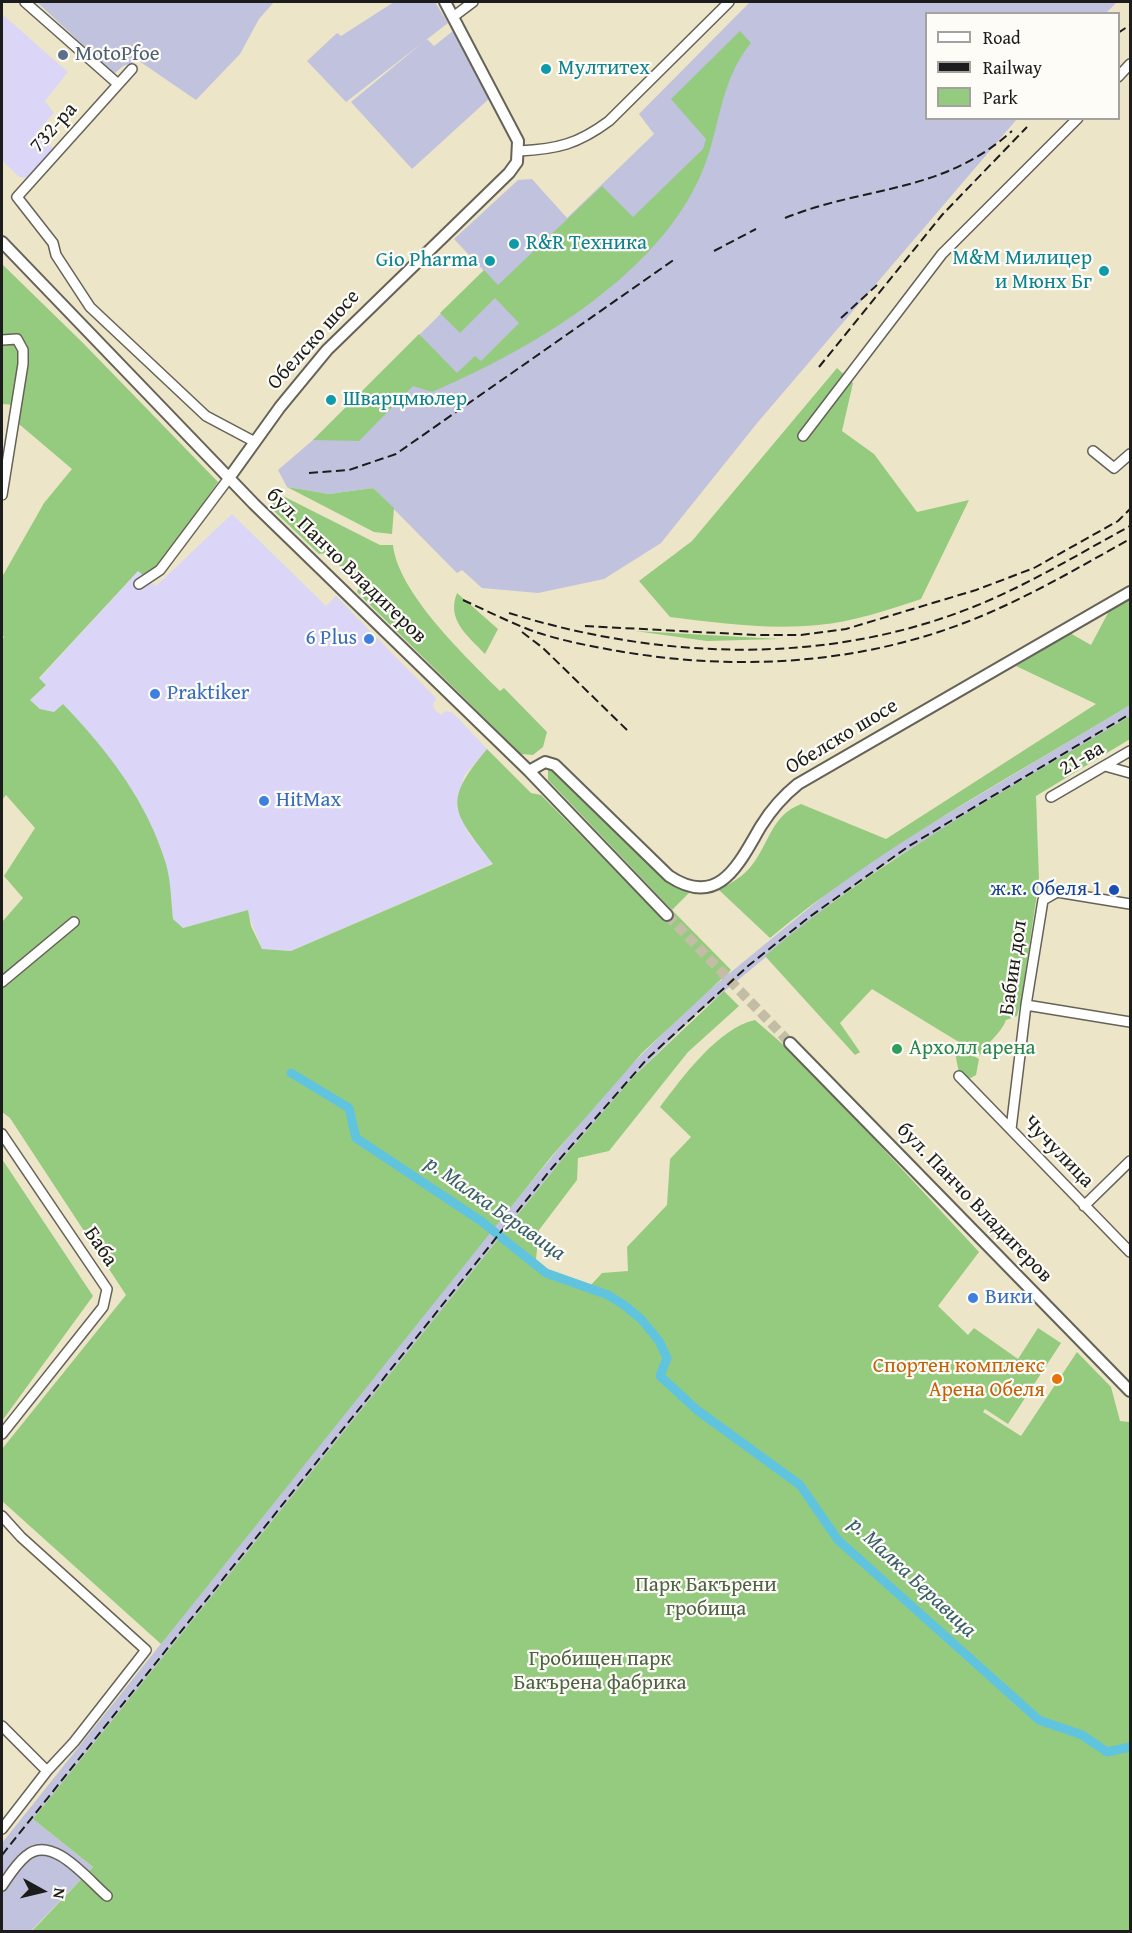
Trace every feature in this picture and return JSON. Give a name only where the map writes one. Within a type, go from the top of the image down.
[{"type":"street","points":[[25,2],[118,84]]},
{"type":"street","points":[[445,2],[518,141],[519,151],[554,148],[588,137],[609,122],[729,2]]},
{"type":"street","points":[[453,17],[473,2]]},
{"type":"street","points":[[1120,75],[1131,64]]},
{"type":"street","name":"732-ра","points":[[132,69],[17,197],[53,243],[56,255],[90,307],[206,416],[255,442]]},
{"type":"street","points":[[804,436],[942,254],[1076,120]]},
{"type":"street","name":"Обелско шосе","points":[[229,477],[327,350],[509,173],[517,162],[519,151]]},
{"type":"street","name":"бул. Панчо Владигеров","points":[[2,242],[229,477],[529,771],[667,915]]},
{"type":"street","points":[[2,340],[17,339],[23,350],[23,364],[2,495]]},
{"type":"street","points":[[1093,450],[1114,468],[1131,454]]},
{"type":"street","points":[[139,584],[160,570],[229,477]]},
{"type":"street","name":"Обелско шосе","points":[[529,771],[545,762],[555,765],[669,876],[688,886],[710,885],[723,880],[740,865],[775,807],[798,784],[1131,592]]},
{"type":"street","name":"21-ва","points":[[1051,797],[1131,751]]},
{"type":"street","points":[[1105,766],[1131,773]]},
{"type":"street","name":"Бабин дол","points":[[1011,1129],[1041,906],[1047,896],[1057,892],[1131,904]]},
{"type":"street","points":[[2,982],[74,922]]},
{"type":"street","points":[[1026,1005],[1131,1022]]},
{"type":"street","name":"бул. Панчо Владигеров","points":[[790,1043],[1131,1391]]},
{"type":"street","name":"Чучулица","points":[[959,1076],[1131,1252]]},
{"type":"street","name":"Баба","points":[[2,1134],[107,1289],[108,1294],[104,1307],[2,1434]]},
{"type":"street","points":[[1084,1206],[1131,1161]]},
{"type":"street","points":[[2,1516],[21,1537],[147,1650],[2,1829]]},
{"type":"street","points":[[2,1726],[46,1772]]},
{"type":"street","points":[[2,1886],[26,1856],[35,1850],[46,1849],[58,1853],[107,1896]]},
{"type":"shaded area","points":[[37,2],[274,2],[259,19],[240,54],[196,100],[139,61],[123,66],[114,74]]},
{"type":"shaded area","points":[[394,2],[435,2],[448,23],[346,102],[307,61],[337,33],[341,36]]},
{"type":"shaded area","points":[[750,2],[1117,2],[1107,12],[925,12],[925,120],[1016,120],[758,422],[661,543],[604,579],[538,593],[482,588],[462,570],[457,573],[373,488],[329,494],[287,487],[278,470],[313,440],[484,271],[454,239],[518,180],[532,179],[567,218],[654,134],[639,114]]},
{"type":"shaded area","points":[[2,14],[68,72],[45,101],[54,113],[36,133],[54,149],[29,178],[19,177],[2,160]]},
{"type":"shaded area","points":[[453,31],[491,97],[412,169],[351,102],[427,39],[434,46]]},
{"type":"shaded area","points":[[232,514],[326,606],[336,596],[436,698],[433,706],[436,711],[441,715],[446,711],[453,713],[487,749],[464,776],[457,808],[468,833],[494,863],[291,951],[262,949],[247,911],[183,928],[173,919],[166,866],[63,704],[54,712],[40,709],[30,700],[46,685],[39,679],[138,571],[156,586]]},
{"type":"shaded area","points":[[1130,705],[1130,716],[889,862],[834,901],[698,1013],[633,1077],[560,1162],[33,1819],[93,1867],[31,1931],[2,1931],[2,1843],[487,1235],[616,1080],[697,1000],[837,885],[892,847]]},
{"type":"green space","points":[[740,31],[751,43],[740,59],[725,92],[711,145],[698,181],[677,217],[650,250],[619,280],[584,308],[508,355],[432,392],[413,386],[359,441],[313,440],[419,334],[457,373],[475,356],[481,361],[519,323],[495,298],[460,333],[440,313],[484,270],[498,285],[602,186],[633,217],[703,149],[706,139],[671,99]]},
{"type":"green space","points":[[2,264],[83,343],[218,482],[149,580],[138,571],[39,678],[46,685],[30,700],[40,709],[54,712],[63,704],[124,778],[148,819],[166,864],[173,919],[183,928],[248,910],[251,926],[262,949],[291,951],[493,864],[461,819],[458,807],[458,796],[463,783],[487,749],[531,793],[541,795],[663,919],[672,910],[731,970],[642,1053],[551,1157],[161,1644],[2,1501],[2,1449],[126,1295],[10,1118],[2,1112],[2,922],[23,898],[4,876],[35,828],[6,795],[2,800],[2,640],[4,637],[2,635],[2,577],[44,503],[72,469],[13,419],[15,405],[2,404]]},
{"type":"green space","points":[[837,368],[853,383],[842,431],[874,454],[917,512],[969,500],[921,599],[857,618],[818,625],[762,626],[670,617],[639,581],[692,541]]},
{"type":"green space","points":[[287,487],[329,494],[373,488],[394,508],[392,534],[374,532]]},
{"type":"green space","points":[[277,493],[380,545],[393,545],[398,564],[420,604],[470,661],[500,691],[504,688],[547,732],[543,747],[533,755],[521,754],[357,592],[359,585],[327,553],[319,554],[274,511],[272,501]]},
{"type":"green space","points":[[457,593],[498,629],[485,654],[460,627],[454,611]]},
{"type":"green space","points":[[1130,599],[1130,705],[901,843],[856,873],[770,938],[719,890],[749,869],[783,815],[801,804],[886,839],[1096,704],[1016,666],[1070,633],[1091,645],[1109,611]]},
{"type":"green space","points":[[635,631],[780,639],[707,641]]},
{"type":"green space","points":[[1130,716],[1130,739],[1036,796],[1039,880],[1021,1002],[1017,1016],[1006,1020],[1001,1030],[980,1055],[872,989],[840,1023],[860,1052],[855,1055],[765,956],[807,921],[897,858]]},
{"type":"green space","points":[[548,770],[556,772],[667,882],[690,892],[672,910],[548,780]]},
{"type":"green space","name":"Парк Бакърени гробища","points":[[724,991],[739,1006],[688,1052],[609,1151],[578,1158],[577,1180],[539,1230],[536,1259],[550,1271],[590,1286],[602,1273],[628,1271],[627,1247],[667,1205],[670,1159],[691,1137],[660,1107],[714,1043],[741,1025],[755,1020],[786,1047],[979,1252],[938,1306],[968,1335],[974,1328],[1018,1359],[1038,1328],[1061,1343],[1008,1424],[985,1409],[983,1412],[1021,1436],[1077,1352],[1111,1387],[1120,1421],[1130,1422],[1130,1931],[31,1932],[93,1867],[33,1819],[560,1162],[633,1077]]},
{"type":"green space","points":[[953,1043],[979,1059],[976,1075],[967,1080],[959,1073]]},
{"type":"green space","points":[[2,1159],[93,1296],[2,1421]]},
{"type":"waterway","name":"р. Малка Беравица","points":[[291,1073],[349,1108],[356,1138],[481,1221],[546,1273],[608,1295],[641,1319],[659,1341],[667,1358],[660,1376],[697,1410],[800,1485],[838,1540],[1039,1720],[1082,1735],[1107,1752],[1130,1747]]},
{"type":"tunnel","points":[[667,915],[790,1043]]},
{"type":"railway","points":[[1120,32],[1130,25]]},
{"type":"railway","points":[[819,367],[942,215],[1027,127]]},
{"type":"railway","points":[[785,218],[815,207],[931,178],[959,167],[986,151],[1012,131]]},
{"type":"railway","points":[[714,251],[756,229]]},
{"type":"railway","points":[[309,473],[349,470],[396,454],[675,259]]},
{"type":"railway","points":[[841,318],[877,285]]},
{"type":"railway","points":[[585,626],[756,635],[801,635],[846,629],[976,590],[1034,568],[1118,521],[1130,509]]},
{"type":"railway","points":[[509,613],[564,628],[677,647],[734,650],[792,648],[849,641],[905,629],[960,612],[1004,594],[1130,526]]},
{"type":"railway","points":[[463,600],[530,630],[563,640],[607,649],[705,661],[749,662],[837,656],[880,648],[964,623],[1028,595],[1130,539]]},
{"type":"railway","points":[[522,632],[543,648],[627,730]]},
{"type":"railway","points":[[2,1855],[552,1168],[647,1059],[748,966],[808,918],[909,846],[1130,714]]},
{"type":"place","name":"MotoPfoe","points":[[63,55]]},
{"type":"place","name":"Мултитех","points":[[546,69]]},
{"type":"place","name":"R&R Техника","points":[[514,244]]},
{"type":"place","name":"Gio Pharma","points":[[490,261]]},
{"type":"place","name":"М&M Mилицер и Мюнх Бг","points":[[1104,271]]},
{"type":"place","name":"Шварцмюлер","points":[[331,400]]},
{"type":"place","name":"6 Plus","points":[[369,639]]},
{"type":"place","name":"Praktiker","points":[[155,694]]},
{"type":"place","name":"HitMax","points":[[264,801]]},
{"type":"place","name":"ж.к. Обеля 1","points":[[1114,890]]},
{"type":"place","name":"Архолл арена","points":[[897,1049]]},
{"type":"place","name":"Вики","points":[[973,1298]]},
{"type":"place","name":"Спортен комплекс Арена Обеля","points":[[1057,1379]]},
{"type":"park label","name":"Гробищен парк Бакърена фабрика","points":[[600,1672]]}]
